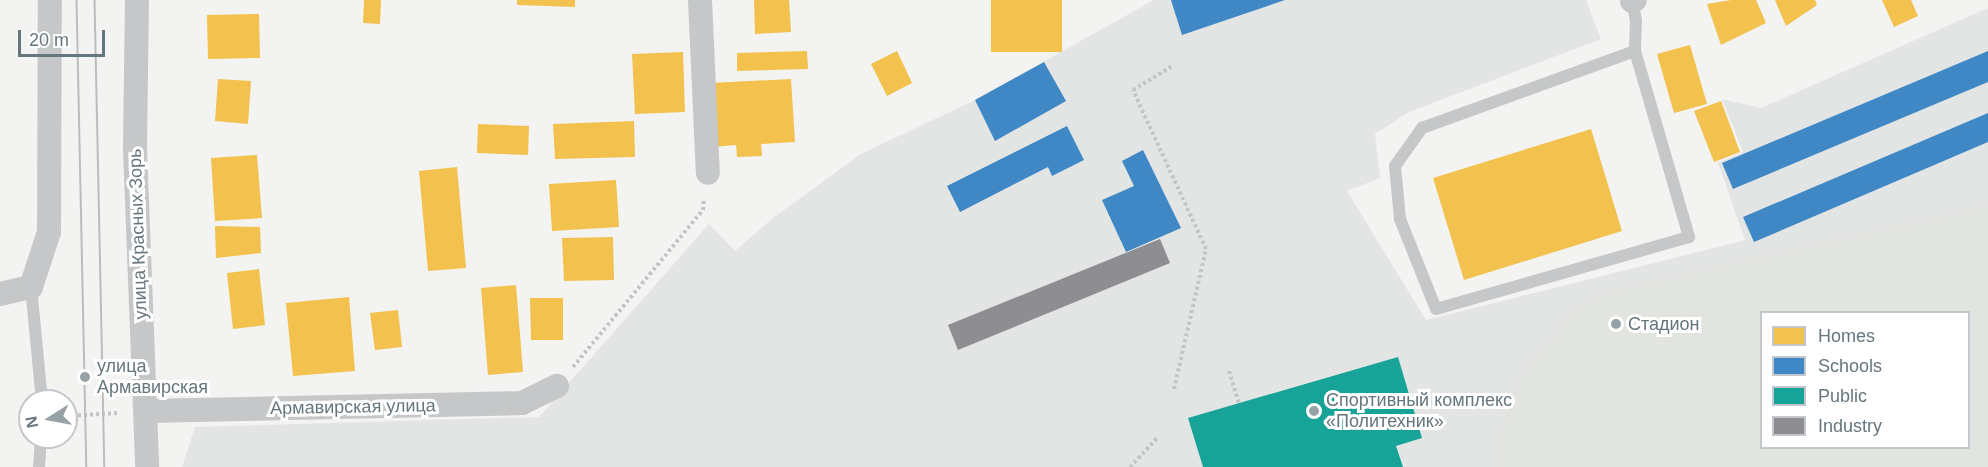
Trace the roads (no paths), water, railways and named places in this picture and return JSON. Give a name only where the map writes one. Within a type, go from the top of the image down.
[{"type":"street","points":[[0,294],[31,287],[49,232],[50,0]]},
{"type":"street","name":"улица Красных Зорь","points":[[137,0],[135,149],[147,467]]},
{"type":"street","points":[[700,0],[708,174]]},
{"type":"street","name":"Армавирская улица","points":[[146,411],[522,403],[557,386]]},
{"type":"lane","points":[[1633,0],[1636,20],[1635,51],[1689,237],[1436,309],[1401,219],[1395,166],[1422,128],[1635,51]]},
{"type":"lane","points":[[31,287],[41,389]]},
{"type":"lane","points":[[39,467],[40,449]]},
{"type":"tram line","points":[[77,0],[87,467]]},
{"type":"tram line","points":[[95,0],[105,467]]},
{"type":"place","name":"Стадион","points":[[1616,324]]},
{"type":"place","name":"улица Армавирская","points":[[85,377]]},
{"type":"place","name":"Спортивный комплекс «Политехник»","points":[[1314,411]]}]
